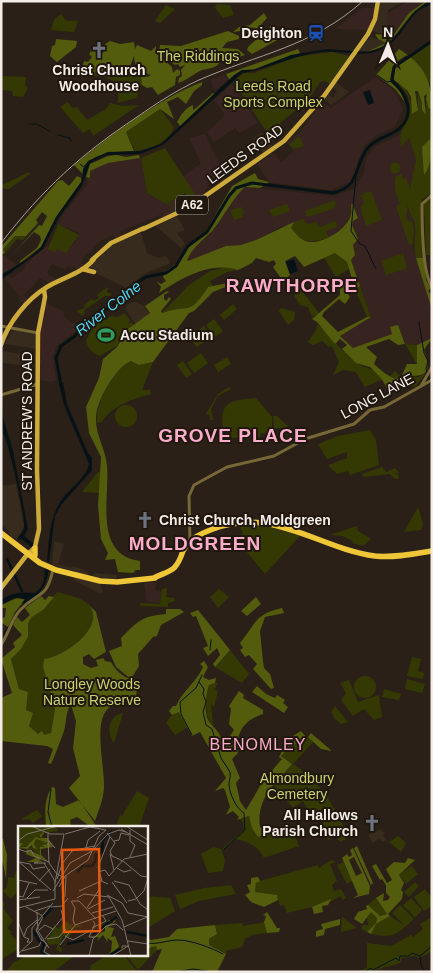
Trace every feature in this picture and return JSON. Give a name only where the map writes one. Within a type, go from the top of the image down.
[{"type":"highway","points":[[169,573],[176,565],[187,544],[202,534],[227,524],[251,521],[273,523],[347,550],[369,554],[389,556],[432,551]]},
{"type":"highway","points":[[1,528],[30,553]]},
{"type":"highway","points":[[1,533],[50,566],[70,576],[100,581],[146,579],[169,573],[178,567],[187,544]]},
{"type":"highway","points":[[50,566],[122,581]]},
{"type":"main road","name":"LEEDS ROAD","points":[[1,345],[7,327],[50,286],[82,269],[116,240],[188,208],[284,141],[318,105],[373,26],[378,1]]},
{"type":"main road","points":[[82,269],[94,272]]},
{"type":"main road","name":"ST ANDREW'S ROAD","points":[[30,553],[39,514],[36,470],[37,334],[45,290]]},
{"type":"main road","name":"LEEDS ROAD","points":[[1,350],[7,327]]},
{"type":"main road","points":[[1,588],[30,553]]},
{"type":"street","points":[[430,196],[422,204],[425,267],[427,280],[432,288]]},
{"type":"street","points":[[7,327],[37,334]]},
{"type":"street","points":[[428,381],[427,374],[431,368]]},
{"type":"street","name":"LONG LANE","points":[[187,544],[189,496],[194,485],[228,467],[266,459],[304,439],[354,424],[370,410],[384,406],[428,381]]},
{"type":"street","points":[[2,394],[38,384]]},
{"type":"street","points":[[1,645],[19,612],[49,587],[50,566]]},
{"type":"shaded area","points":[[380,1],[404,1],[388,10],[389,19],[385,35],[372,31]]},
{"type":"shaded area","points":[[409,1],[426,1],[409,13],[392,37],[386,33],[388,13]]},
{"type":"shaded area","points":[[428,1],[432,3],[419,10],[396,39],[383,49],[376,52],[353,54],[322,52],[242,73],[163,145],[140,154],[107,155],[90,163],[82,186],[58,219],[43,249],[1,280],[1,275],[29,258],[41,247],[56,217],[82,181],[83,169],[88,161],[108,152],[141,151],[161,144],[234,75],[242,70],[253,70],[291,55],[326,49],[368,52],[381,48],[392,40],[415,11]]},
{"type":"shaded area","points":[[362,8],[375,8],[369,30],[335,29]]},
{"type":"shaded area","points":[[372,37],[386,43],[368,51],[358,51],[362,43],[366,43],[365,40],[369,40]]},
{"type":"shaded area","points":[[224,75],[228,80],[215,91],[210,80]]},
{"type":"shaded area","points":[[375,77],[393,89],[403,109],[394,128],[378,134],[364,146],[351,182],[330,190],[269,182],[257,164],[274,153],[281,162],[294,151],[287,143],[300,132],[322,102],[331,108]]},
{"type":"shaded area","points":[[336,82],[349,92],[331,105],[325,100],[328,93],[333,98],[337,91],[333,87]]},
{"type":"shaded area","points":[[232,84],[258,123],[239,133],[235,128],[214,142],[207,133],[225,114],[214,100]]},
{"type":"shaded area","points":[[370,90],[374,103],[368,105],[363,92]]},
{"type":"shaded area","points":[[405,127],[416,160],[408,209],[415,225],[413,247],[432,310],[432,338],[417,345],[405,344],[398,325],[392,334],[353,348],[340,336],[371,317],[351,260],[354,255],[353,245],[358,239],[352,225],[353,221],[350,205],[351,214],[345,225],[329,238],[326,231],[320,227],[307,224],[280,227],[256,240],[241,245],[226,246],[188,262],[186,260],[194,246],[211,231],[245,187],[334,196],[355,188],[364,173],[367,156],[375,146],[398,136]]},
{"type":"shaded area","points":[[261,133],[273,147],[263,154],[253,138]]},
{"type":"shaded area","points":[[205,134],[227,179],[224,182],[218,178],[205,190],[207,193],[198,199],[182,177],[201,163],[189,138]]},
{"type":"shaded area","points":[[141,158],[147,193],[166,204],[172,214],[164,218],[160,215],[120,231],[121,236],[115,239],[113,235],[100,241],[82,260],[81,262],[85,265],[77,270],[76,267],[71,269],[68,266],[65,270],[52,264],[47,273],[58,280],[50,284],[40,278],[24,295],[29,301],[24,305],[19,300],[21,297],[4,278],[8,275],[12,278],[25,269],[26,264],[45,247],[48,247],[51,241],[59,246],[74,245],[79,233],[58,224],[87,184],[90,171],[108,163]]},
{"type":"shaded area","points":[[180,196],[187,207],[172,214],[166,204]]},
{"type":"shaded area","points":[[177,216],[185,230],[177,233],[185,244],[181,248],[156,226]]},
{"type":"shaded area","points":[[141,232],[147,253],[158,258],[166,256],[171,263],[144,274],[126,288],[98,274],[90,267],[113,244]]},
{"type":"shaded area","points":[[1,256],[17,265],[1,275]]},
{"type":"shaded area","points":[[294,259],[298,271],[290,274],[286,262]]},
{"type":"shaded area","points":[[45,302],[64,312],[63,316],[80,328],[56,347],[53,358],[56,380],[52,382],[39,380],[40,333]]},
{"type":"shaded area","points":[[136,302],[144,306],[150,315],[136,325],[125,308],[130,303]]},
{"type":"shaded area","points":[[13,329],[37,335],[37,349],[5,344]]},
{"type":"shaded area","points":[[3,351],[26,355],[25,366],[4,363],[1,360]]},
{"type":"shaded area","points":[[1,380],[3,417],[13,451],[28,529],[24,536],[35,545],[33,548],[21,539],[17,540],[24,528],[24,521],[12,461],[2,431]]},
{"type":"shaded area","points":[[63,383],[67,404],[88,453],[92,458],[92,470],[62,504],[55,516],[49,562],[47,561],[51,524],[56,511],[62,499],[84,475],[89,464],[64,405],[59,384]]},
{"type":"shaded area","points":[[16,484],[24,526],[17,540],[8,534],[9,531],[1,523],[1,486]]},
{"type":"shaded area","points":[[221,515],[223,524],[212,527],[211,519]]},
{"type":"shaded area","points":[[54,541],[64,544],[58,564],[72,568],[73,566],[89,572],[86,579],[92,581],[95,573],[117,575],[117,580],[102,578],[100,583],[103,592],[100,593],[73,580],[75,571],[52,565]]},
{"type":"shaded area","points":[[45,568],[49,570],[46,582],[34,598],[24,604],[22,603],[25,599],[15,598],[1,605],[1,600],[10,595],[35,593],[41,588]]},
{"type":"shaded area","points":[[151,581],[151,583],[156,582],[155,590],[161,592],[160,603],[146,601],[144,582]]},
{"type":"shaded area","points":[[380,829],[385,833],[383,836],[387,840],[383,842],[379,839],[373,843],[368,835]]},
{"type":"green space","points":[[428,1],[412,14],[388,42],[383,46],[368,51],[386,43],[378,39],[375,34],[385,35],[385,33],[392,37],[409,13]]},
{"type":"green space","points":[[217,4],[230,5],[234,15],[223,18],[215,8]]},
{"type":"green space","points":[[166,5],[175,9],[160,23],[155,21]]},
{"type":"green space","points":[[264,13],[267,18],[256,30],[252,27],[251,30],[244,34],[241,31],[233,32],[239,27],[250,25]]},
{"type":"green space","points":[[61,14],[68,21],[78,21],[74,32],[51,30],[54,20]]},
{"type":"green space","points":[[271,26],[279,39],[252,54],[247,50],[248,47]]},
{"type":"green space","name":"The Riddings","points":[[228,31],[239,36],[239,39],[227,42],[222,48],[238,49],[245,55],[225,62],[223,60],[226,56],[220,53],[217,58],[221,58],[218,65],[201,70],[178,83],[179,78],[182,76],[181,70],[185,65],[180,67],[178,64],[175,65],[159,53],[160,45],[181,46]]},
{"type":"green space","points":[[56,39],[77,41],[76,47],[57,62],[50,56]]},
{"type":"green space","points":[[110,41],[120,44],[134,42],[135,49],[137,45],[151,51],[156,46],[156,52],[159,53],[157,54],[172,67],[173,73],[177,69],[180,71],[180,75],[176,77],[175,85],[158,95],[152,87],[147,88],[142,85],[141,75],[130,72],[137,69],[147,77],[151,75],[139,69],[135,64],[134,56],[128,72],[109,68],[102,76],[83,65],[84,61],[88,62],[92,57],[89,54],[92,50],[102,54],[106,48],[105,44]]},
{"type":"green space","points":[[432,43],[432,87],[412,56]]},
{"type":"green space","points":[[298,49],[300,53],[256,69],[243,70],[230,81],[226,74]]},
{"type":"green space","points":[[399,49],[407,55],[398,60],[394,65],[390,81],[399,89],[405,102],[395,89],[376,75]]},
{"type":"green space","name":"Leeds Road Sports Complex","points":[[332,52],[349,56],[330,84],[325,81],[320,82],[304,107],[299,104],[294,112],[280,123],[285,132],[278,138],[275,134],[270,137],[233,81],[244,73],[254,73],[295,57]]},
{"type":"green space","points":[[407,55],[420,67],[428,81],[432,97],[432,107],[429,109],[426,99],[427,94],[424,96],[426,115],[422,110],[418,91],[415,91],[418,110],[412,114],[411,97],[407,90],[393,79],[396,65],[409,57]]},
{"type":"green space","points":[[83,65],[102,76],[80,77],[78,72]]},
{"type":"green space","points":[[112,70],[141,75],[142,85],[136,98],[118,103],[119,83],[102,76]]},
{"type":"green space","points":[[1,76],[26,77],[25,85],[28,88],[23,97],[13,96],[12,91],[3,90]]},
{"type":"green space","points":[[202,82],[202,85],[194,91],[186,104],[178,97],[167,102],[174,119],[160,109],[126,132],[134,151],[108,153],[95,157],[84,166],[84,175],[74,165],[119,130],[152,108]]},
{"type":"green space","points":[[398,84],[405,86],[412,105],[418,110],[417,90],[422,103],[422,110],[426,115],[426,94],[428,106],[432,107],[432,192],[422,200],[421,204],[424,258],[416,258],[414,249],[415,226],[408,203],[406,219],[412,222],[414,229],[412,244],[409,245],[396,206],[400,204],[395,190],[395,177],[402,174],[403,179],[406,178],[410,189],[416,160],[409,138],[401,147],[400,138],[410,109],[406,93]]},
{"type":"green space","points":[[213,93],[215,94],[181,127],[177,122],[185,110],[193,105],[193,110]]},
{"type":"green space","points":[[68,102],[72,108],[77,107],[87,120],[106,109],[110,103],[122,106],[139,105],[93,136],[90,129],[83,133],[60,107]]},
{"type":"green space","points":[[160,109],[174,127],[172,132],[159,144],[135,151],[126,132]]},
{"type":"green space","points":[[299,136],[304,146],[294,149],[289,145]]},
{"type":"green space","points":[[430,139],[431,157],[424,175],[422,147]]},
{"type":"green space","points":[[165,148],[198,199],[191,203],[185,193],[166,204],[147,193],[141,158]]},
{"type":"green space","points":[[139,155],[140,158],[108,163],[90,171],[90,178],[86,177],[90,164],[108,156],[126,157]]},
{"type":"green space","points":[[395,162],[401,168],[395,174],[389,168]]},
{"type":"green space","points":[[29,172],[30,174],[9,189],[2,188],[2,185]]},
{"type":"green space","points":[[255,173],[258,179],[269,182],[260,188],[245,187],[216,226],[189,255],[187,260],[226,246],[241,245],[256,240],[294,222],[291,228],[301,239],[316,242],[328,238],[340,230],[349,220],[352,203],[358,218],[353,221],[352,225],[358,239],[353,245],[355,255],[351,260],[360,286],[355,289],[347,262],[335,253],[304,267],[295,256],[285,261],[290,275],[283,281],[273,267],[276,264],[274,260],[269,262],[256,258],[252,263],[238,270],[228,268],[207,269],[177,282],[159,293],[161,287],[157,282],[161,284],[166,281],[163,277],[166,271],[177,263],[187,246],[206,231],[232,186]]},
{"type":"green space","points":[[77,176],[81,178],[81,182],[56,217],[41,247],[20,263],[37,248],[41,240],[40,236],[34,232],[14,253],[39,225],[42,226],[47,216],[42,212],[36,220],[38,223],[26,236],[15,236],[3,249],[5,253],[1,255],[1,247],[58,181],[62,180],[69,186]]},
{"type":"green space","points":[[368,191],[372,193],[382,220],[366,226],[360,207],[364,203],[362,197],[358,197]]},
{"type":"green space","points":[[432,196],[432,260],[430,260],[430,255],[426,255],[424,203]]},
{"type":"green space","points":[[335,200],[336,205],[333,209],[307,217],[305,211]]},
{"type":"green space","points":[[287,204],[290,211],[273,217],[269,210]]},
{"type":"green space","points":[[242,207],[243,217],[234,220],[230,210]]},
{"type":"green space","points":[[303,219],[307,224],[316,222],[320,227],[335,221],[338,226],[326,231],[329,238],[307,241],[299,237],[290,228],[294,222]]},
{"type":"green space","points":[[58,224],[79,235],[66,253],[58,249],[59,246],[55,252],[48,249]]},
{"type":"green space","points":[[15,236],[26,236],[23,240],[17,239],[5,253],[3,249]]},
{"type":"green space","points":[[335,253],[347,262],[349,269],[336,277],[324,258]]},
{"type":"green space","points":[[403,253],[407,268],[386,275],[381,261]]},
{"type":"green space","points":[[416,258],[424,258],[426,280],[431,288],[428,291],[432,295],[432,310]]},
{"type":"green space","points":[[227,267],[238,270],[227,272],[210,281],[213,286],[208,287],[192,307],[162,313],[189,285],[210,271]]},
{"type":"green space","points":[[349,280],[351,283],[347,284],[344,288],[350,297],[345,304],[339,299],[322,316],[338,332],[367,317],[371,317],[340,336],[353,348],[392,334],[390,327],[398,325],[405,344],[398,345],[389,339],[366,347],[377,357],[374,364],[391,377],[403,379],[410,385],[406,388],[400,386],[389,391],[381,378],[370,367],[356,363],[342,349],[347,345],[340,339],[335,344],[317,322],[312,319],[340,295],[340,285]]},
{"type":"green space","points":[[228,283],[233,284],[213,292],[194,311],[189,313],[153,362],[139,365],[131,361],[125,364],[113,377],[99,403],[96,424],[107,466],[106,508],[110,536],[115,548],[125,556],[140,561],[140,570],[136,570],[133,573],[118,572],[115,559],[105,560],[108,553],[101,539],[98,506],[101,457],[89,433],[86,407],[99,378],[103,359],[117,347],[128,329],[150,313],[145,306],[167,291],[169,292],[164,295],[164,299],[166,301],[169,297],[171,299],[161,311],[162,313],[188,308],[196,303],[208,287]]},
{"type":"green space","points":[[360,286],[371,317],[367,317],[355,289]]},
{"type":"green space","points":[[108,288],[107,292],[112,294],[105,296],[84,310],[84,316],[76,311],[85,308],[84,305],[92,299],[94,301],[99,298],[97,295]]},
{"type":"green space","points":[[301,290],[319,313],[312,317],[308,307],[300,305],[294,295]]},
{"type":"green space","points":[[233,304],[237,309],[224,320],[220,315]]},
{"type":"green space","points":[[281,308],[295,312],[294,320],[288,325],[279,311]]},
{"type":"green space","name":"Accu Stadium","points":[[124,313],[130,320],[128,325],[131,322],[134,325],[128,329],[117,346],[100,356],[95,354],[89,348],[86,340],[93,325],[98,321],[109,318],[109,316],[118,317]]},
{"type":"green space","points":[[214,319],[223,331],[215,337],[206,325]]},
{"type":"green space","points":[[317,324],[351,359],[375,372],[383,379],[365,387],[356,372],[343,370],[333,375],[339,362],[332,346],[329,347],[322,341],[313,345],[308,342],[316,330]]},
{"type":"green space","points":[[204,326],[212,336],[197,347],[189,338]]},
{"type":"green space","points":[[432,338],[424,350],[428,364],[425,373],[416,376],[402,375],[407,364],[417,364],[417,345]]},
{"type":"green space","points":[[405,344],[417,345],[417,364]]},
{"type":"green space","points":[[201,353],[208,363],[194,373],[187,363]]},
{"type":"green space","points":[[227,357],[231,364],[218,372],[214,365]]},
{"type":"green space","points":[[132,361],[139,365],[153,362],[142,390],[150,390],[151,394],[117,407],[102,422],[97,423],[99,407],[107,388],[119,371]]},
{"type":"green space","points":[[183,361],[192,374],[186,378],[177,365]]},
{"type":"green space","points":[[395,371],[401,377],[402,375],[418,377],[426,373],[415,387],[403,379],[398,380],[390,376]]},
{"type":"green space","points":[[229,387],[231,389],[218,396],[211,409],[213,420],[210,420],[210,415],[206,414],[207,412],[218,394]]},
{"type":"green space","points":[[256,398],[272,417],[272,433],[261,433],[260,437],[226,438],[222,424],[225,408],[234,401]]},
{"type":"green space","points":[[126,405],[134,408],[137,416],[134,424],[126,427],[118,424],[115,416],[118,408]]},
{"type":"green space","points":[[273,416],[277,416],[289,427],[274,429]]},
{"type":"green space","points":[[370,430],[376,440],[379,465],[350,475],[348,471],[337,474],[328,465],[347,458],[347,452],[327,459],[318,444],[338,436]]},
{"type":"green space","points":[[382,467],[386,472],[395,468],[399,473],[393,473],[398,474],[399,479],[395,479],[390,474],[363,477],[362,474]]},
{"type":"green space","points":[[102,470],[99,493],[82,492],[97,473]]},
{"type":"green space","points":[[418,507],[423,524],[421,530],[404,532]]},
{"type":"green space","points":[[238,524],[269,524],[301,535],[265,574],[236,539],[243,533]]},
{"type":"green space","points":[[357,526],[358,531],[371,539],[363,546],[352,543],[353,541],[342,536],[330,535]]},
{"type":"green space","points":[[167,588],[166,597],[174,598],[175,601],[168,603],[168,607],[140,606],[140,603],[160,604],[162,589]]},
{"type":"green space","points":[[219,589],[229,597],[218,608],[210,597]]},
{"type":"green space","points":[[57,592],[86,602],[94,613],[93,622],[81,639],[61,653],[44,660],[43,667],[55,709],[51,734],[44,735],[36,733],[29,726],[33,713],[26,710],[28,692],[19,689],[11,659],[21,649],[28,637],[28,623],[32,617],[43,610]]},
{"type":"green space","name":"Longley Woods Nature Reserve","points":[[41,596],[45,600],[49,596],[54,597],[43,610],[32,617],[28,623],[28,637],[21,649],[11,659],[19,689],[28,692],[26,710],[33,713],[29,726],[38,734],[42,731],[44,735],[51,733],[55,709],[43,667],[44,659],[62,653],[82,638],[89,630],[93,621],[93,612],[87,603],[96,612],[106,652],[94,659],[89,654],[83,657],[83,664],[91,668],[98,666],[96,660],[103,658],[105,661],[111,662],[116,670],[123,675],[138,683],[136,696],[131,695],[130,699],[110,707],[103,718],[100,737],[104,788],[95,821],[69,788],[80,776],[73,748],[76,721],[71,705],[67,714],[64,731],[51,764],[48,763],[53,749],[47,746],[1,741],[1,698],[12,693],[1,659],[15,647],[13,643],[22,635],[13,625],[17,617],[22,622],[30,615],[25,608]]},
{"type":"green space","points":[[19,597],[25,600],[15,612],[8,627],[1,622],[1,619],[5,617],[6,608],[1,608],[1,605]]},
{"type":"green space","points":[[256,597],[261,604],[247,616],[241,611]]},
{"type":"green space","points":[[282,608],[284,613],[265,617],[260,631],[264,668],[270,674],[274,688],[271,689],[253,669],[257,664],[249,655],[245,657],[240,650],[243,648],[240,643],[261,616]]},
{"type":"green space","points":[[166,609],[180,609],[184,612],[161,625],[157,636],[153,637],[138,654],[139,666],[131,679],[116,667],[109,651],[122,646],[121,638],[136,623],[151,616],[166,614]]},
{"type":"green space","points":[[198,610],[230,650],[215,667],[213,664],[220,655],[217,648],[208,656],[203,648],[208,646],[196,616],[193,617],[190,613]]},
{"type":"green space","points":[[230,650],[249,674],[242,683],[215,667]]},
{"type":"green space","points":[[412,657],[421,659],[418,671],[424,673],[423,679],[407,676]]},
{"type":"green space","points":[[204,661],[208,667],[203,677],[209,680],[216,678],[215,683],[209,685],[206,715],[221,739],[226,742],[234,730],[229,724],[231,709],[229,706],[239,691],[244,695],[243,698],[263,710],[263,714],[251,720],[242,728],[238,739],[238,753],[232,759],[240,778],[236,783],[240,801],[246,810],[263,781],[282,759],[279,757],[288,739],[301,731],[307,738],[290,747],[281,756],[292,764],[273,785],[264,800],[261,808],[260,827],[268,833],[258,837],[252,828],[249,816],[237,820],[239,817],[233,811],[226,815],[230,807],[225,790],[223,788],[215,791],[226,778],[200,732],[192,736],[179,712],[172,715],[169,711],[173,706],[176,706],[197,677],[203,667],[200,664]]},
{"type":"green space","points":[[365,676],[373,679],[376,687],[373,695],[365,698],[357,695],[354,687],[357,679]]},
{"type":"green space","points":[[407,679],[425,684],[422,693],[405,689]]},
{"type":"green space","points":[[349,680],[358,702],[379,695],[382,717],[374,720],[364,709],[353,716],[341,700],[346,693],[340,683]]},
{"type":"green space","points":[[218,683],[215,689],[218,691],[214,707],[211,704],[213,726],[208,717],[206,700],[209,684]]},
{"type":"green space","points":[[257,686],[266,694],[275,698],[277,695],[285,700],[283,703],[288,707],[284,713],[252,692]]},
{"type":"green space","points":[[384,689],[401,694],[399,700],[382,697]]},
{"type":"green space","points":[[335,706],[348,722],[341,724],[335,719],[331,712]]},
{"type":"green space","points":[[179,711],[188,727],[175,735],[166,723],[171,716]]},
{"type":"green space","points":[[123,713],[114,743],[109,730],[111,721]]},
{"type":"green space","points":[[311,733],[332,751],[321,749],[308,737]]},
{"type":"green space","name":"Almondbury Cemetery","points":[[308,737],[314,741],[293,764],[319,786],[330,802],[346,831],[343,833],[346,839],[340,842],[336,836],[328,840],[323,831],[318,833],[316,827],[323,823],[319,816],[313,819],[303,801],[293,808],[273,785],[292,764],[282,755],[290,747]]},
{"type":"green space","points":[[52,787],[55,788],[56,804],[63,807],[79,800],[96,826],[88,825],[77,817],[70,820],[71,826],[46,826],[45,811]]},
{"type":"green space","points":[[137,791],[149,798],[139,826],[118,826],[117,823],[120,815],[122,816]]},
{"type":"green space","points":[[37,810],[42,816],[33,823],[29,819],[23,820],[23,818]]},
{"type":"green space","points":[[249,816],[252,828],[268,834],[278,831],[281,838],[294,833],[299,846],[264,858],[253,845],[236,839],[223,850],[244,830],[243,822],[240,820]]},
{"type":"green space","points":[[398,836],[406,843],[401,852],[389,842]]},
{"type":"green space","points":[[1,839],[3,839],[7,855],[6,879],[3,863],[1,864]]},
{"type":"green space","points":[[357,846],[373,883],[371,885],[354,848]]},
{"type":"green space","points":[[213,847],[221,849],[225,860],[223,871],[208,873],[201,854]]},
{"type":"green space","points":[[353,848],[370,886],[369,894],[353,898],[358,895],[342,858],[347,854],[349,857],[352,855],[350,850]],"holes":[[[354,857],[362,873],[356,876],[349,860]]]},
{"type":"green space","points":[[408,858],[415,860],[399,875],[404,883],[401,890],[403,892],[402,899],[388,914],[390,916],[376,924],[371,934],[367,932],[376,923],[377,918],[371,912],[362,924],[354,919],[358,912],[367,909],[366,906],[368,905],[380,916],[387,914],[376,898],[384,893],[383,901],[388,900],[390,897],[386,893],[386,885],[382,879],[380,880],[372,866],[376,864],[387,883],[392,880],[386,869],[394,862],[405,863]]},
{"type":"green space","points":[[331,860],[336,862],[330,864],[337,881],[332,885],[334,891],[341,889],[346,898],[343,900],[340,896],[322,904],[287,913],[284,905],[280,906],[277,895],[255,892],[256,882],[318,865],[319,868]]},
{"type":"green space","points":[[343,862],[352,881],[347,884],[337,865]]},
{"type":"green space","points":[[412,866],[418,874],[406,884],[399,875]]},
{"type":"green space","points":[[16,871],[18,872],[18,894],[16,893],[11,899],[3,891],[7,887],[8,877],[14,878]]},
{"type":"green space","points":[[258,877],[260,881],[256,883],[255,892],[277,895],[278,900],[264,907],[251,902],[245,895],[250,892],[247,885],[251,884],[251,878]]},
{"type":"green space","points":[[415,882],[419,886],[409,897],[404,892]]},
{"type":"green space","points":[[231,885],[236,894],[199,901],[180,909],[175,895],[204,888]]},
{"type":"green space","points":[[425,889],[432,898],[432,906],[424,911],[414,897]]},
{"type":"green space","points":[[148,896],[170,898],[175,911],[148,928]]},
{"type":"green space","points":[[376,898],[387,914],[380,916],[368,905]]},
{"type":"green space","points":[[411,898],[422,910],[415,918],[403,905]]},
{"type":"green space","points":[[1,899],[5,904],[3,908],[13,921],[7,928],[12,932],[10,934],[18,941],[18,950],[5,957],[1,962]]},
{"type":"green space","points":[[331,899],[328,905],[322,906],[323,912],[314,914],[312,907]]},
{"type":"green space","points":[[400,905],[414,919],[396,934],[386,936],[371,934],[376,924],[390,916],[405,926],[392,913]]},
{"type":"green space","points":[[371,911],[377,918],[376,923],[367,932],[361,929],[363,925],[368,925],[367,917]]},
{"type":"green space","points":[[267,912],[277,928],[280,928],[279,932],[267,933],[264,922],[266,916],[263,915]]},
{"type":"green space","points":[[342,917],[357,928],[341,932]]},
{"type":"green space","points":[[430,918],[432,952],[419,958],[415,956],[402,958],[400,963],[369,972],[360,972],[367,967],[367,943],[391,946],[411,935],[413,937],[423,929],[420,924]]},
{"type":"green space","points":[[340,919],[340,925],[325,929],[324,935],[316,937],[316,931],[323,929],[321,924]]},
{"type":"green space","points":[[264,922],[267,933],[252,935],[245,939],[242,947],[226,951],[226,954],[208,945],[209,939],[217,934],[215,925],[242,923],[243,926]]},
{"type":"green space","points":[[215,925],[217,934],[209,939],[209,945],[226,954],[217,972],[152,972],[162,949],[157,950],[156,946],[148,948],[148,938],[151,940],[169,937],[177,929]]},
{"type":"green space","points":[[156,946],[157,950],[138,970],[127,956],[148,956],[148,948]]},
{"type":"green space","points":[[25,956],[73,957],[53,972],[6,972],[13,963]]},
{"type":"green space","points":[[105,956],[125,956],[136,970],[135,972],[91,972],[90,966]]},
{"type":"waterway","name":"River Colne","points":[[61,385],[56,358],[61,346],[75,336],[91,318],[114,305],[135,284],[146,277],[166,273],[176,266],[188,246],[207,232],[236,188],[252,183],[333,193],[348,186],[370,145],[392,134],[405,122],[408,110],[407,103],[401,91],[392,81],[394,67],[432,41]]},
{"type":"waterway","points":[[377,75],[387,82],[392,81]]},
{"type":"waterway","points":[[29,124],[37,124],[49,131]]},
{"type":"waterway","points":[[58,135],[70,138],[71,141]]},
{"type":"waterway","points":[[80,164],[85,168]]},
{"type":"waterway","points":[[356,175],[351,231],[360,244],[365,246],[376,269]]},
{"type":"waterway","points":[[419,322],[424,353],[428,361],[426,369],[432,388]]},
{"type":"waterway","points":[[7,559],[22,591]]},
{"type":"waterway","points":[[16,613],[23,604]]},
{"type":"waterway","points":[[1,639],[8,627]]},
{"type":"waterway","points":[[210,650],[211,640]]},
{"type":"waterway","points":[[192,735],[181,714],[180,702],[196,688],[202,675]]},
{"type":"waterway","points":[[199,682],[204,689],[203,694],[206,702],[203,712],[206,725],[212,729],[221,758],[230,772],[229,785],[232,797],[238,808],[244,813],[245,830],[224,849]]},
{"type":"waterway","points":[[51,789],[48,812],[52,826]]},
{"type":"waterway","points":[[148,943],[183,940],[223,954]]},
{"type":"waterway","points":[[363,972],[371,968],[373,970],[396,958],[399,961],[400,956],[409,956],[412,953],[420,956],[432,946]]},
{"type":"waterway","points":[[420,957],[421,965],[425,972]]},
{"type":"waterway","points":[[176,972],[193,969],[213,972]]},
{"type":"railway","points":[[1,243],[32,205],[80,159],[152,107],[175,92],[199,80],[284,48],[324,29],[344,17],[363,1]]},
{"type":"place","name":"Deighton","points":[[316,33]]},
{"type":"place","name":"Christ Church Woodhouse","points":[[99,50]]},
{"type":"place","name":"Accu Stadium","points":[[106,335]]},
{"type":"place","name":"Christ Church, Moldgreen","points":[[145,520]]},
{"type":"place","name":"All Hallows Parish Church","points":[[372,823]]},
{"type":"district","name":"RAWTHORPE","points":[[292,285]]},
{"type":"district","name":"GROVE PLACE","points":[[233,435]]},
{"type":"district","name":"MOLDGREEN","points":[[195,543]]},
{"type":"district","name":"BENOMLEY","points":[[258,744]]}]
